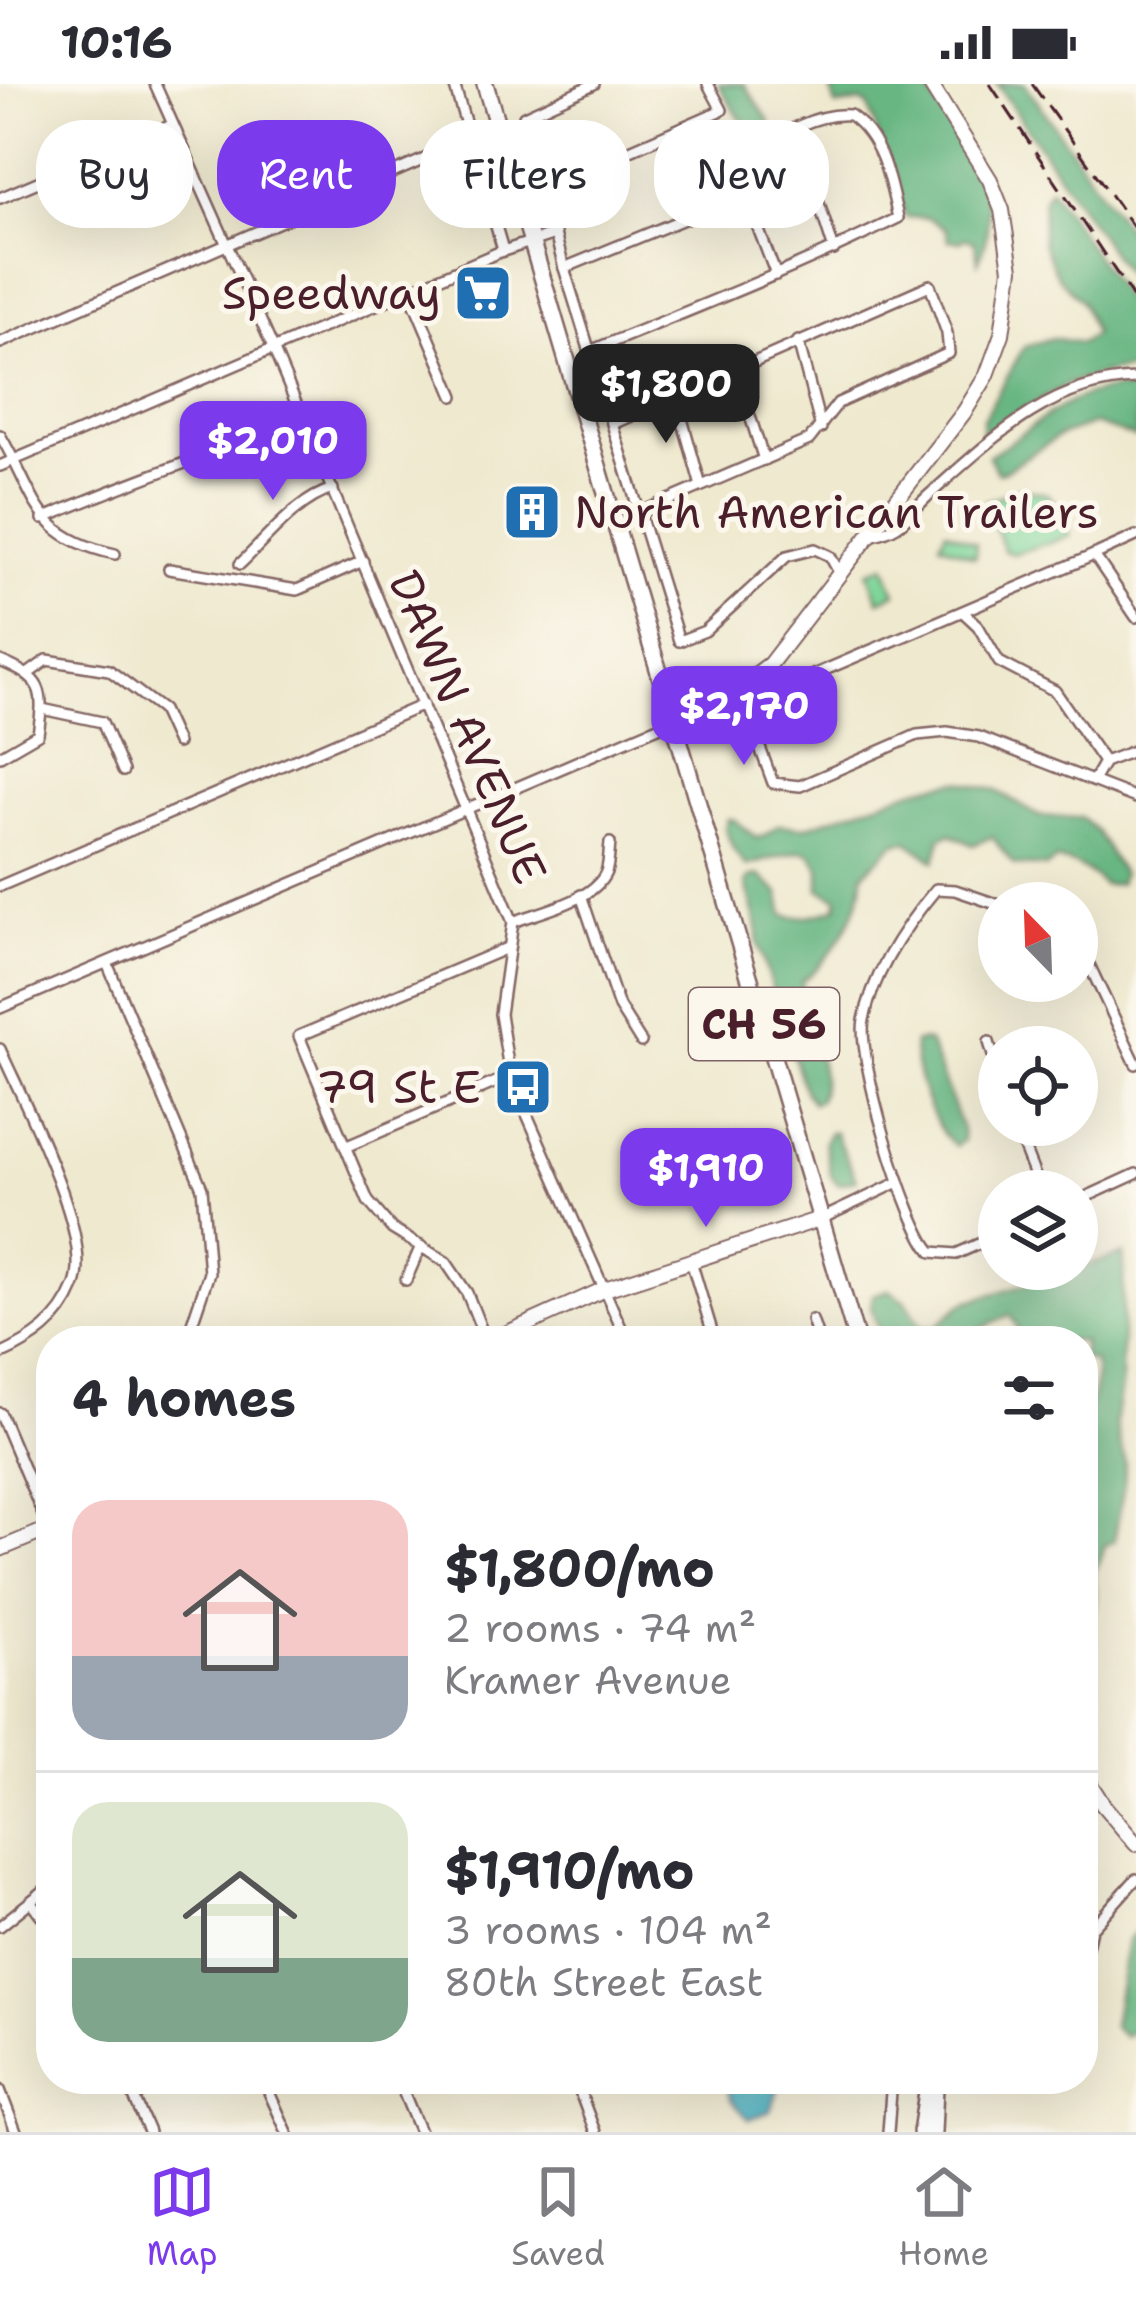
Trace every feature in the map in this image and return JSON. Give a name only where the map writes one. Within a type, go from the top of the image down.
[{"type":"main road","name":"CH 56","points":[[484,84],[852,1326]]},
{"type":"main road","points":[[921,2132],[929,2094]]},
{"type":"main road","points":[[932,2094],[933,2132]]},
{"type":"street","name":"DAWN AVENUE","points":[[155,84],[170,120]]},
{"type":"street","points":[[454,84],[465,120]]},
{"type":"street","points":[[525,120],[524,116],[595,84]]},
{"type":"street","points":[[630,150],[722,110],[708,84]]},
{"type":"street","points":[[0,1008],[672,721],[738,688],[770,664],[987,375],[1009,302],[1010,249],[997,197],[930,84]]},
{"type":"street","points":[[590,352],[834,250],[898,218],[886,163],[861,124],[850,115],[820,120]]},
{"type":"street","points":[[0,343],[420,161]]},
{"type":"street","name":"DAWN AVENUE","points":[[193,173],[273,348],[513,922],[500,1014],[510,1076],[621,1326]]},
{"type":"street","points":[[0,198],[36,183]]},
{"type":"street","points":[[497,228],[503,250]]},
{"type":"street","points":[[554,228],[679,641],[705,631],[787,556],[814,549],[830,556],[840,574]]},
{"type":"street","points":[[564,268],[662,228]]},
{"type":"street","points":[[758,228],[776,275]]},
{"type":"street","points":[[827,228],[834,250]]},
{"type":"street","points":[[0,466],[503,250],[555,234]]},
{"type":"street","points":[[613,424],[930,285],[950,353],[838,403],[809,440],[639,513]]},
{"type":"street","points":[[409,290],[454,396]]},
{"type":"street","points":[[798,341],[821,428]]},
{"type":"street","points":[[735,369],[764,460]]},
{"type":"street","points":[[870,536],[896,530],[997,435],[1049,401],[1083,386],[1136,380]]},
{"type":"street","points":[[675,394],[701,486]]},
{"type":"street","points":[[239,438],[300,412]]},
{"type":"street","points":[[0,435],[44,519],[71,542],[115,554]]},
{"type":"street","points":[[44,519],[121,483],[139,481],[217,451]]},
{"type":"street","points":[[241,564],[302,506],[333,489]]},
{"type":"street","points":[[745,704],[1136,536]]},
{"type":"street","points":[[1094,555],[1136,617]]},
{"type":"street","points":[[169,569],[297,590],[363,562]]},
{"type":"street","points":[[964,613],[978,626],[999,662],[1055,691],[1104,762]]},
{"type":"street","points":[[29,674],[47,660],[109,670],[162,710],[177,743]]},
{"type":"street","points":[[0,661],[29,674],[44,698],[38,734],[0,756]]},
{"type":"street","points":[[738,688],[773,783],[800,786],[916,735],[947,732],[979,736],[1136,798]]},
{"type":"street","points":[[0,886],[423,705]]},
{"type":"street","points":[[42,709],[102,722],[123,771]]},
{"type":"street","points":[[1093,781],[1104,762],[1136,750]]},
{"type":"street","points":[[513,922],[581,895],[606,872],[610,843]]},
{"type":"street","points":[[978,898],[936,890],[913,917],[872,992],[862,1025],[866,1060],[899,1182],[922,1242],[932,1252],[956,1254],[978,1244]]},
{"type":"street","points":[[581,895],[619,1007],[641,1042]]},
{"type":"street","points":[[481,1326],[457,1274],[446,1262],[379,1218],[298,1036],[507,948]]},
{"type":"street","points":[[107,963],[202,1188],[209,1273],[191,1326]]},
{"type":"street","points":[[1098,983],[1136,1064]]},
{"type":"street","points":[[0,1048],[78,1238],[76,1284],[47,1326]]},
{"type":"street","points":[[345,1147],[510,1076]]},
{"type":"street","points":[[1098,1191],[1136,1174]]},
{"type":"street","points":[[522,1326],[605,1289],[823,1218],[899,1182]]},
{"type":"street","points":[[406,1280],[421,1246]]},
{"type":"street","points":[[691,1261],[710,1326]]},
{"type":"street","points":[[812,1321],[814,1326]]},
{"type":"street","points":[[0,1355],[36,1336]]},
{"type":"street","points":[[0,1413],[36,1497]]},
{"type":"street","points":[[0,1549],[36,1535]]},
{"type":"street","points":[[1098,1797],[1136,1844]]},
{"type":"street","points":[[1098,1920],[1136,1879]]},
{"type":"street","points":[[0,1926],[36,1898]]},
{"type":"street","points":[[31,1902],[36,1908]]},
{"type":"street","points":[[0,2090],[16,2132]]},
{"type":"street","points":[[138,2094],[134,2096],[149,2132]]},
{"type":"street","points":[[270,2094],[287,2132]]},
{"type":"street","points":[[404,2094],[420,2132]]},
{"type":"street","points":[[581,2094],[595,2132]]},
{"type":"street","points":[[889,2132],[891,2094]]},
{"type":"green space","points":[[718,84],[744,84],[768,120],[741,120]]},
{"type":"green space","points":[[829,84],[923,84],[964,146],[983,191],[986,238],[978,262],[975,242],[965,237],[948,240],[946,229],[928,218],[906,217],[868,106],[861,102],[836,106]]},
{"type":"green space","points":[[997,84],[1025,84],[1136,242],[1136,289]]},
{"type":"green space","points":[[1050,188],[1136,316],[1136,370],[1113,371],[1068,384],[982,435],[983,419],[1024,347],[1052,338],[1081,343],[1094,334],[1082,302],[1058,277],[1042,243],[1043,199]]},
{"type":"green space","points":[[1136,389],[1136,438],[1094,424],[1059,436],[998,473],[988,456],[1074,401]]},
{"type":"green space","points":[[1020,488],[1048,494],[1065,516],[1070,536],[1013,554],[1004,551],[986,501]]},
{"type":"green space","points":[[946,530],[976,543],[975,557],[940,543]]},
{"type":"green space","points":[[885,565],[896,593],[879,600],[868,572]]},
{"type":"green space","points":[[959,781],[995,790],[1039,816],[1081,818],[1095,830],[1122,874],[1119,884],[1103,885],[1082,868],[1056,860],[1047,867],[1014,865],[992,837],[973,845],[950,834],[941,838],[935,861],[907,841],[895,843],[863,874],[858,903],[843,933],[802,981],[802,1027],[817,1052],[821,1072],[819,1100],[813,1103],[805,1093],[758,944],[746,884],[759,875],[779,893],[784,915],[790,916],[831,910],[837,907],[838,898],[820,889],[820,868],[810,853],[800,851],[746,866],[733,849],[725,828],[728,819],[756,838],[779,825],[805,827],[922,787]]},
{"type":"green space","points":[[928,1042],[932,1050],[962,1129],[963,1141],[955,1146],[939,1127],[921,1084],[914,1043]]},
{"type":"green space","points":[[835,1132],[856,1180],[838,1184],[831,1176],[824,1142]]},
{"type":"green space","points":[[1124,1254],[1121,1387],[1115,1423],[1125,1463],[1124,1485],[1114,1541],[1105,1545],[1098,1563],[1098,1326],[1017,1326],[1010,1315],[987,1326],[936,1326],[963,1303],[1006,1290],[1098,1290],[1098,1262]]},
{"type":"green space","points":[[889,1290],[906,1301],[921,1326],[877,1326],[873,1295]]},
{"type":"green space","points":[[1136,1932],[1136,2029],[1124,2036],[1113,2026],[1127,1941]]},
{"type":"water","points":[[729,2094],[776,2094],[771,2111],[749,2119]]},
{"type":"railway","points":[[990,84],[1136,302]]},
{"type":"railway","points":[[1032,84],[1136,231]]},
{"type":"place","name":"Speedway","points":[[483,293]]},
{"type":"place","name":"North American Trailers","points":[[532,512]]},
{"type":"place","name":"79 St E","points":[[523,1087]]}]
